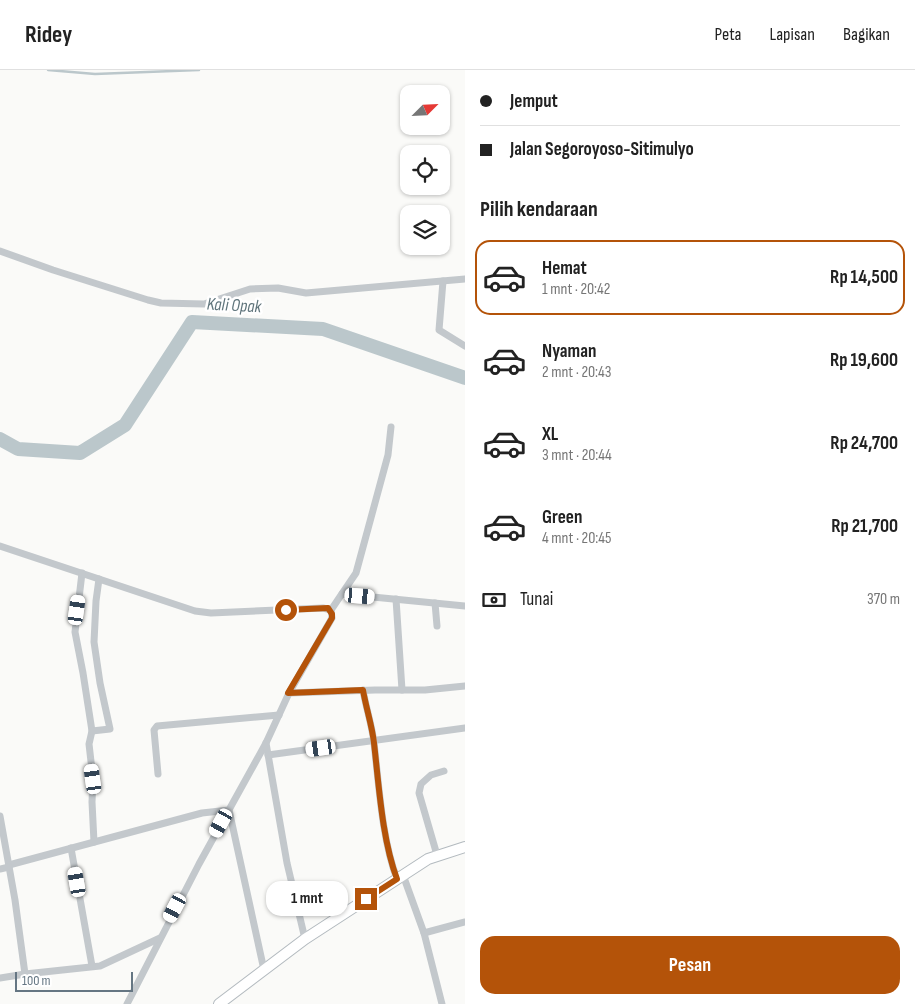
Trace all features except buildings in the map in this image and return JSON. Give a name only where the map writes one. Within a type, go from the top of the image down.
[{"type":"main road","points":[[219,1004],[305,939],[400,877],[437,855],[465,847]]},
{"type":"street","points":[[0,251],[79,279],[161,303],[204,304],[250,289],[278,288],[306,293],[465,279]]},
{"type":"street","points":[[443,281],[439,330],[465,346]]},
{"type":"street","points":[[127,1004],[160,938],[266,743],[288,693],[332,618],[331,610],[356,573],[388,455],[391,427]]},
{"type":"street","points":[[0,546],[196,611],[211,613],[323,608],[331,610]]},
{"type":"street","points":[[82,573],[75,632],[84,673],[92,730],[90,744],[93,779],[94,842]]},
{"type":"street","points":[[92,730],[110,729],[100,684],[94,642],[99,578]]},
{"type":"street","points":[[342,594],[465,606]]},
{"type":"street","points":[[396,599],[402,690]]},
{"type":"street","points":[[434,603],[437,626]]},
{"type":"street","points":[[288,693],[425,690],[465,686]]},
{"type":"street","points":[[363,690],[374,741],[376,770],[393,866],[400,877],[424,933],[442,1004]]},
{"type":"street","points":[[158,774],[154,730],[157,726],[278,715]]},
{"type":"street","points":[[268,755],[465,728]]},
{"type":"street","points":[[266,743],[287,863],[305,939]]},
{"type":"street","points":[[437,855],[419,793],[421,784],[431,775],[444,771]]},
{"type":"street","points":[[0,869],[202,812],[229,810]]},
{"type":"street","points":[[229,810],[264,970]]},
{"type":"street","points":[[0,816],[25,974]]},
{"type":"street","points":[[72,848],[92,966]]},
{"type":"street","points":[[424,933],[465,922]]},
{"type":"street","points":[[0,978],[100,966],[160,938]]},
{"type":"waterway","points":[[48,70],[95,74],[199,70]]},
{"type":"waterway","name":"Kali Opak","points":[[0,439],[18,449],[80,453],[125,425],[192,322],[323,329],[465,378]]},
{"type":"route","points":[[286,610],[328,608],[332,614],[332,618],[288,693],[363,690],[374,741],[376,770],[387,839],[397,879],[366,899]]}]
